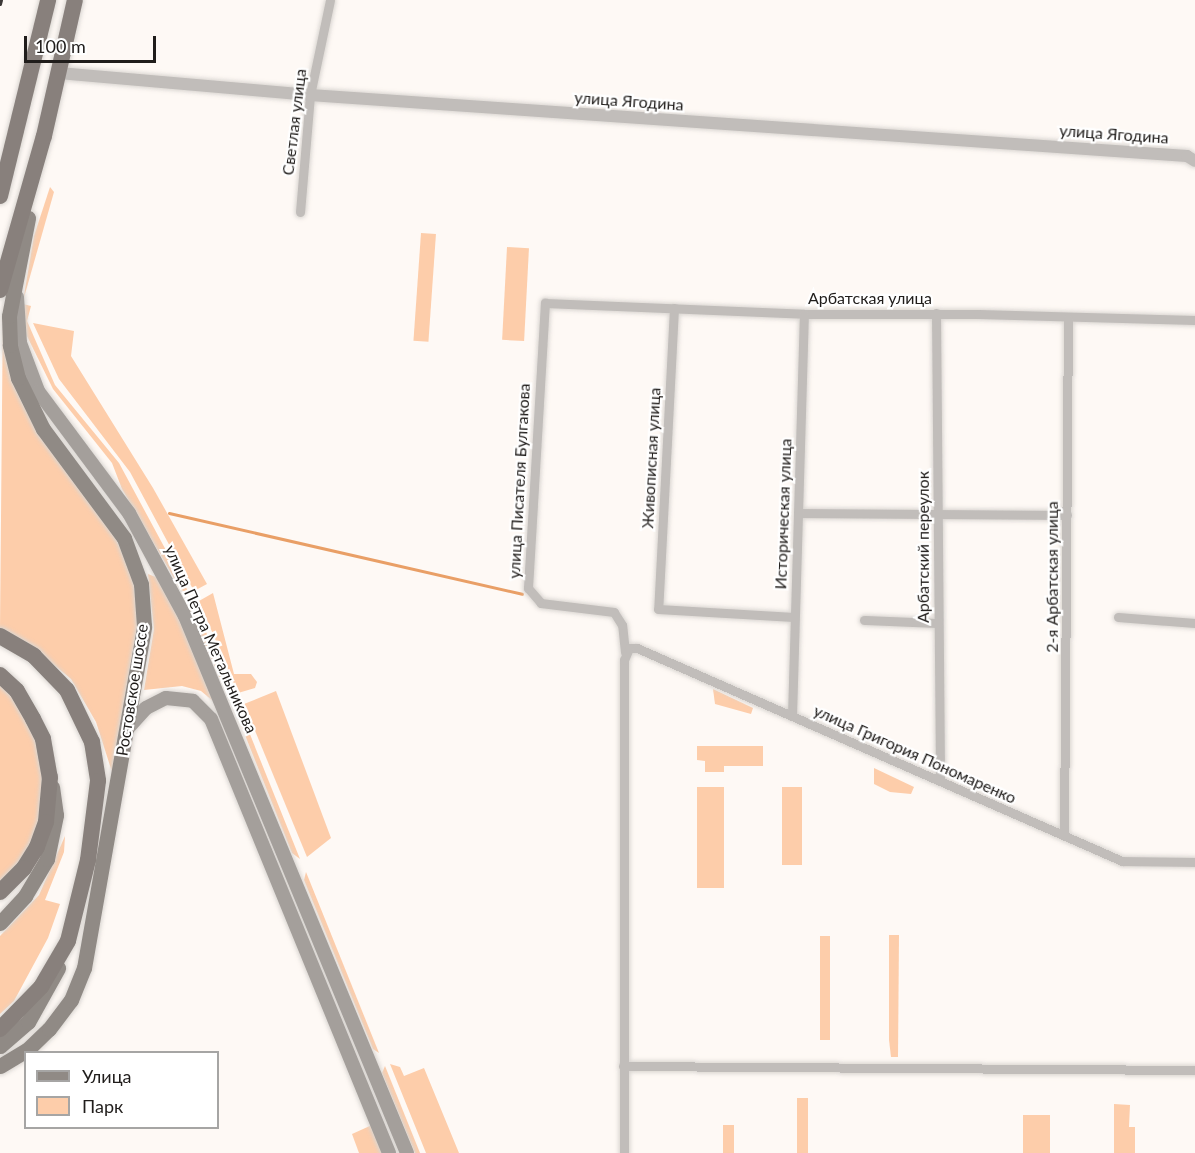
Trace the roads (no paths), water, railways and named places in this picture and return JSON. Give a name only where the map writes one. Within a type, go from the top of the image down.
[{"type":"highway","points":[[0,196],[48,0]]},
{"type":"highway","name":"Ростовское шоссе","points":[[0,290],[44,136],[75,0]]},
{"type":"highway","points":[[0,636],[34,656],[61,682],[86,724],[96,759],[97,800],[88,861],[68,941],[41,987],[0,1029]]},
{"type":"highway","points":[[0,675],[17,691],[43,739],[50,777],[46,822],[37,847],[24,868],[0,892]]},
{"type":"main road","name":"Ростовское шоссе","points":[[25,1051],[49,1029],[76,989],[89,945],[144,626],[141,584],[124,538],[43,429],[23,393],[9,336],[18,265],[44,136]]},
{"type":"main road","name":"улица Петра Метальникова","points":[[18,265],[18,332],[38,391],[149,545],[185,616],[254,777],[407,1153]]},
{"type":"main road","name":"улица Петра Метальникова","points":[[127,729],[146,708],[166,698],[193,701],[211,719],[389,1153]]},
{"type":"main road","points":[[0,923],[25,896],[47,859],[56,815],[50,777]]},
{"type":"main road","points":[[240,788],[242,779],[254,777]]},
{"type":"main road","points":[[0,1046],[28,1022],[45,998],[68,941]]},
{"type":"main road","name":"Ростовское шоссе","points":[[0,1066],[24,1052]]},
{"type":"street","name":"Светлая улица","points":[[300,212],[310,95],[330,0]]},
{"type":"street","name":"улица Ягодина","points":[[59,73],[310,95],[1175,155],[1195,161]]},
{"type":"street","name":"Арбатская улица","points":[[545,303],[804,314],[936,313],[1195,320]]},
{"type":"street","name":"улица Писателя Булгакова","points":[[545,303],[528,588],[541,603],[614,612],[622,625],[627,650]]},
{"type":"street","name":"Живописная улица","points":[[674,308],[658,609],[794,617]]},
{"type":"street","name":"Арбатский переулок","points":[[936,313],[940,781]]},
{"type":"street","name":"Историческая улица","points":[[792,716],[804,314]]},
{"type":"street","name":"2-я Арбатская улица","points":[[1064,835],[1068,318]]},
{"type":"street","points":[[798,513],[1067,515]]},
{"type":"street","points":[[1118,616],[1195,623]]},
{"type":"street","points":[[864,620],[938,622]]},
{"type":"street","name":"улица Григория Пономаренко","points":[[627,650],[637,648],[1122,861],[1195,862]]},
{"type":"street","points":[[624,1153],[627,650]]},
{"type":"street","points":[[623,1066],[1195,1070]]},
{"type":"waterway","points":[[169,513],[522,594]]},
{"type":"railway","points":[[0,4],[1,0]]}]
